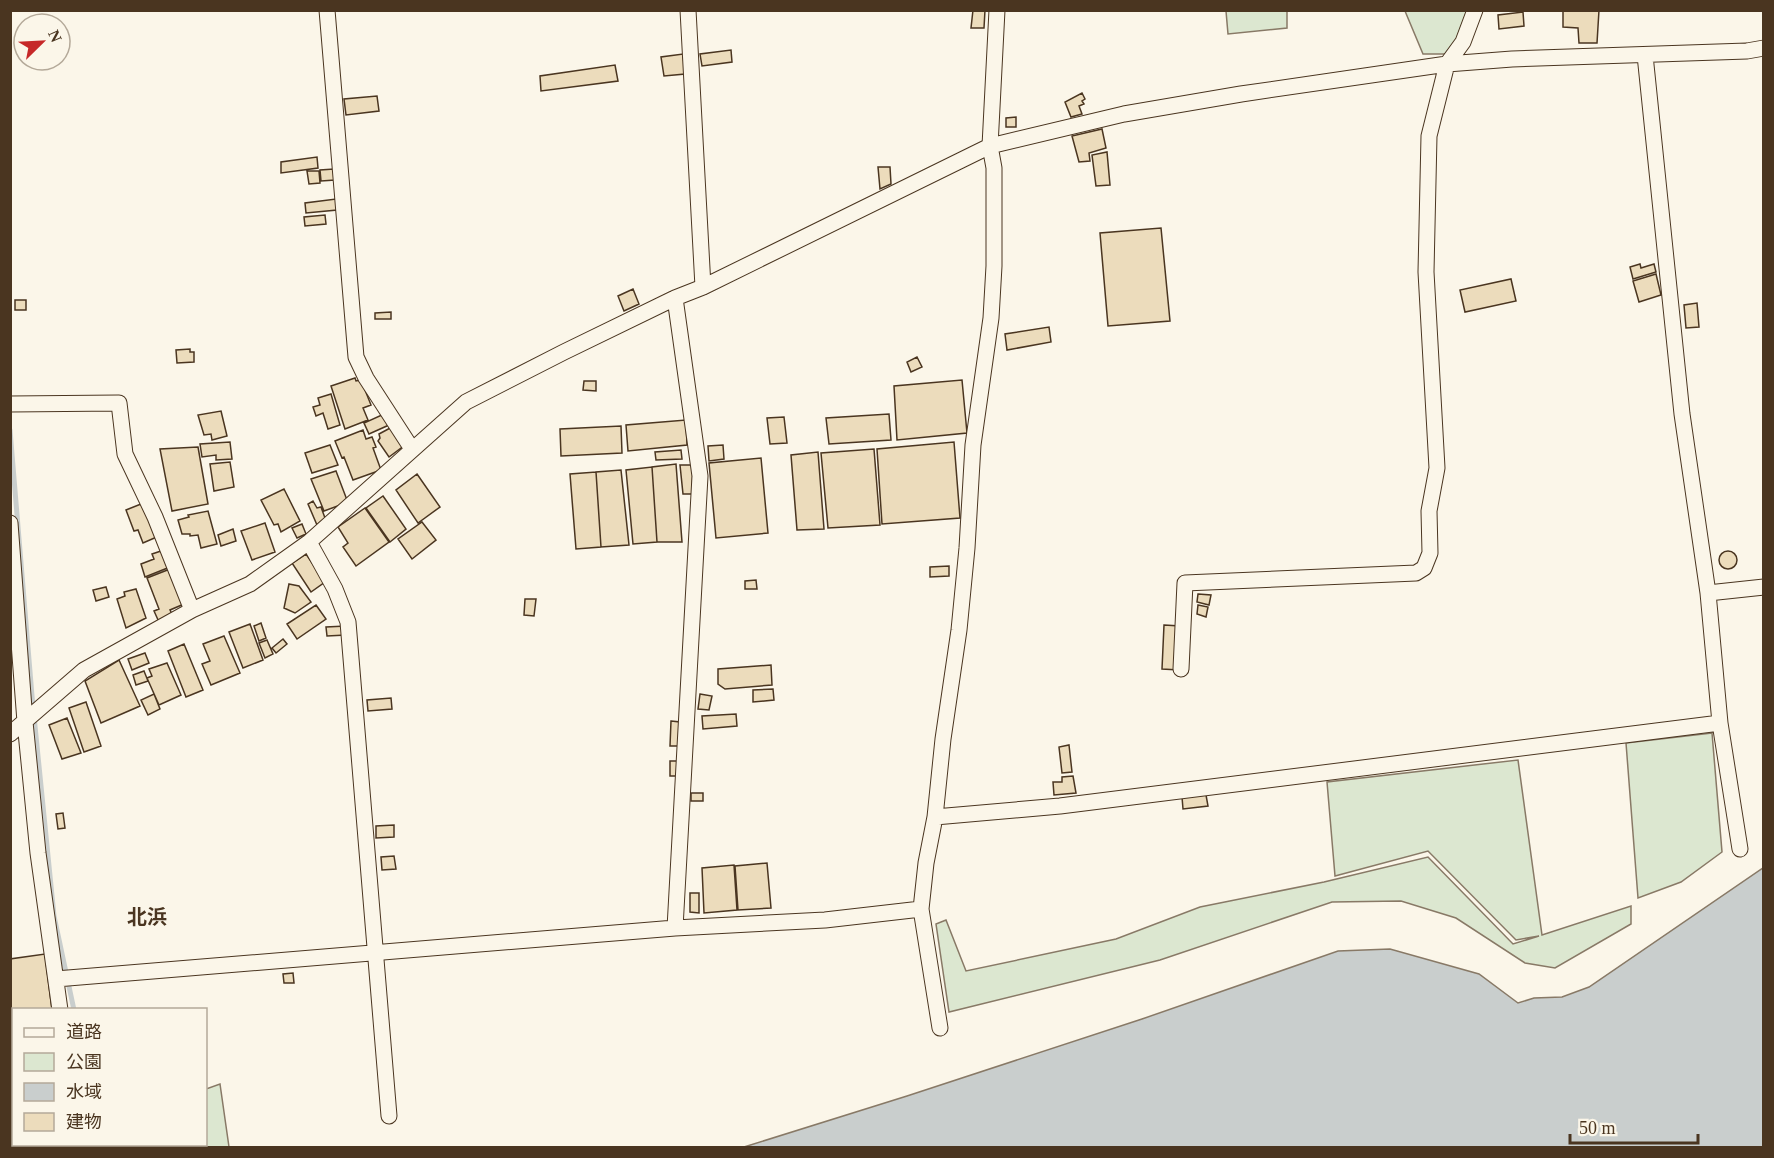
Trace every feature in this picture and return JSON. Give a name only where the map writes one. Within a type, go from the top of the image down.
[{"type":"street","points":[[327,10],[356,357],[366,378],[412,449]]},
{"type":"street","points":[[688,10],[703,286]]},
{"type":"street","points":[[940,1028],[921,909],[935,817],[942,739],[959,630],[973,445],[992,318],[994,168],[990,146],[997,10]]},
{"type":"street","points":[[1181,669],[1185,583],[1416,573],[1424,568],[1430,553],[1429,511],[1437,468],[1426,272],[1429,136],[1447,63],[1463,42],[1475,10]]},
{"type":"street","points":[[10,734],[84,670],[192,610],[250,584],[309,542],[466,402],[990,146],[1124,114],[1447,63],[1747,51],[1764,48]]},
{"type":"street","points":[[1645,55],[1682,414],[1708,593],[1720,723],[1740,849]]},
{"type":"street","points":[[675,298],[700,476],[675,928]]},
{"type":"street","points":[[15,404],[119,403],[126,454],[155,517],[192,610]]},
{"type":"street","points":[[10,523],[38,853],[62,978],[60,1008]]},
{"type":"street","points":[[309,542],[334,589],[348,622],[389,1116]]},
{"type":"street","points":[[1708,593],[1764,587]]},
{"type":"street","points":[[935,817],[1060,806],[1720,723]]},
{"type":"street","points":[[62,978],[675,928],[825,920],[921,909]]},
{"type":"green space","points":[[1226,11],[1287,11],[1287,28],[1228,34]]},
{"type":"green space","points":[[1405,11],[1467,11],[1456,40],[1445,54],[1423,54]]},
{"type":"green space","points":[[1712,733],[1722,852],[1681,882],[1638,898],[1626,743]]},
{"type":"green space","points":[[1518,760],[1542,935],[1631,906],[1631,924],[1555,968],[1525,963],[1456,918],[1401,901],[1332,902],[1160,960],[949,1012],[936,924],[946,920],[966,971],[1116,939],[1200,907],[1324,882],[1428,857],[1513,944],[1539,936],[1516,940],[1428,851],[1335,876],[1327,782]]},
{"type":"green space","points":[[220,1084],[229,1147],[192,1147],[207,1146],[207,1089]]},
{"type":"water","points":[[1763,868],[1763,1147],[744,1147],[1142,1019],[1338,951],[1390,949],[1479,974],[1518,1003],[1534,998],[1562,997],[1589,987]]},
{"type":"building","points":[[973,10],[985,10],[984,28],[971,28]]},
{"type":"building","points":[[1563,10],[1599,10],[1597,43],[1579,43],[1578,28],[1563,27]]},
{"type":"building","points":[[1523,12],[1524,26],[1499,29],[1498,15]]},
{"type":"building","points":[[731,50],[732,62],[702,66],[700,54]]},
{"type":"building","points":[[683,54],[685,74],[664,76],[661,57]]},
{"type":"building","points":[[615,65],[618,81],[541,91],[540,76]]},
{"type":"building","points":[[1082,93],[1085,99],[1082,101],[1084,104],[1079,106],[1082,114],[1071,117],[1065,102]]},
{"type":"building","points":[[377,96],[379,111],[346,115],[344,99]]},
{"type":"building","points":[[1016,117],[1016,127],[1006,127],[1006,118]]},
{"type":"building","points":[[1102,129],[1106,148],[1089,153],[1090,161],[1079,162],[1072,136]]},
{"type":"building","points":[[1107,152],[1110,185],[1096,186],[1092,155]]},
{"type":"building","points":[[317,157],[318,168],[281,173],[281,162]]},
{"type":"building","points":[[878,167],[890,167],[891,184],[880,189]]},
{"type":"building","points":[[334,169],[335,180],[321,181],[320,170]]},
{"type":"building","points":[[307,171],[319,171],[320,183],[309,184]]},
{"type":"building","points":[[336,199],[337,210],[306,213],[305,203]]},
{"type":"building","points":[[325,215],[326,224],[305,226],[304,217]]},
{"type":"building","points":[[1161,228],[1170,321],[1108,326],[1100,233]]},
{"type":"building","points":[[1640,264],[1641,268],[1654,264],[1656,272],[1633,279],[1630,267]]},
{"type":"building","points":[[1656,274],[1661,295],[1639,302],[1633,281]]},
{"type":"building","points":[[1511,279],[1516,301],[1465,312],[1460,290]]},
{"type":"building","points":[[633,289],[639,304],[624,311],[618,296]]},
{"type":"building","points":[[15,300],[26,300],[26,310],[15,310]]},
{"type":"building","points":[[1697,303],[1699,327],[1686,328],[1684,305]]},
{"type":"building","points":[[391,312],[391,319],[375,319],[375,313]]},
{"type":"building","points":[[1049,327],[1051,342],[1007,350],[1005,334]]},
{"type":"building","points":[[190,349],[190,352],[194,352],[194,362],[177,363],[176,350]]},
{"type":"building","points":[[917,357],[922,367],[911,372],[907,362]]},
{"type":"building","points":[[355,378],[356,381],[361,380],[371,405],[363,408],[368,420],[345,429],[331,386]]},
{"type":"building","points":[[962,380],[967,433],[897,440],[894,386]]},
{"type":"building","points":[[584,381],[596,381],[596,391],[583,390]]},
{"type":"building","points":[[331,394],[340,425],[328,429],[323,413],[316,416],[313,407],[320,405],[318,398]]},
{"type":"building","points":[[221,411],[227,436],[212,440],[211,434],[204,435],[198,415]]},
{"type":"building","points":[[384,414],[389,425],[369,434],[364,423]]},
{"type":"building","points":[[889,414],[891,440],[829,444],[826,418]]},
{"type":"building","points":[[784,417],[787,443],[770,444],[767,418]]},
{"type":"building","points":[[686,420],[687,445],[628,451],[626,425]]},
{"type":"building","points":[[621,426],[622,453],[561,456],[560,429]]},
{"type":"building","points":[[392,427],[405,445],[389,457],[378,441],[379,434]]},
{"type":"building","points":[[363,430],[366,439],[372,437],[376,447],[373,448],[381,470],[353,480],[335,441]]},
{"type":"building","points":[[230,442],[232,459],[216,460],[216,455],[202,457],[200,444]]},
{"type":"building","points":[[954,442],[960,518],[882,524],[877,449]]},
{"type":"building","points":[[330,445],[338,465],[312,473],[305,453]]},
{"type":"building","points":[[723,445],[724,459],[709,461],[708,446]]},
{"type":"building","points":[[198,447],[208,504],[172,511],[160,449]]},
{"type":"building","points":[[874,449],[880,525],[828,528],[821,453]]},
{"type":"building","points":[[681,450],[682,459],[656,460],[655,452]]},
{"type":"building","points":[[818,452],[824,529],[797,530],[791,455]]},
{"type":"building","points":[[761,458],[768,533],[716,538],[709,463]]},
{"type":"building","points":[[230,462],[234,487],[214,491],[210,464]]},
{"type":"building","points":[[676,464],[682,542],[657,542],[652,467]]},
{"type":"building","points":[[680,465],[693,465],[692,494],[683,494]]},
{"type":"building","points":[[652,467],[657,542],[633,544],[626,470]]},
{"type":"building","points":[[621,470],[629,545],[601,547],[596,472]]},
{"type":"building","points":[[336,471],[347,500],[343,504],[324,511],[311,479]]},
{"type":"building","points":[[596,472],[601,547],[576,549],[570,474]]},
{"type":"building","points":[[417,474],[440,507],[418,523],[396,490]]},
{"type":"building","points":[[284,489],[300,521],[281,532],[278,524],[274,525],[261,500]]},
{"type":"building","points":[[383,496],[406,529],[390,542],[366,508]]},
{"type":"building","points":[[313,501],[317,508],[321,507],[325,518],[317,525],[308,504]]},
{"type":"building","points":[[146,502],[159,536],[143,543],[138,530],[134,531],[126,510]]},
{"type":"building","points":[[365,508],[389,542],[356,566],[343,547],[348,543],[338,527]]},
{"type":"building","points":[[208,511],[217,544],[201,548],[198,535],[182,534],[178,520],[189,517],[188,515]]},
{"type":"building","points":[[422,522],[436,540],[412,559],[398,539]]},
{"type":"building","points":[[265,523],[275,552],[252,560],[241,531]]},
{"type":"building","points":[[302,524],[306,534],[297,538],[292,528]]},
{"type":"building","points":[[233,529],[236,541],[221,546],[218,535]]},
{"type":"building","points":[[164,550],[170,567],[145,577],[141,564],[154,559],[152,554]]},
{"type":"building","points":[[1728,551],[1734,554],[1737,560],[1734,566],[1728,569],[1722,566],[1719,560],[1722,554]]},
{"type":"building","points":[[306,554],[325,582],[311,592],[292,563]]},
{"type":"building","points":[[949,566],[949,576],[930,577],[930,567]]},
{"type":"building","points":[[170,569],[184,604],[170,610],[173,616],[159,622],[154,611],[159,609],[147,578]]},
{"type":"building","points":[[756,580],[757,589],[745,589],[745,581]]},
{"type":"building","points":[[289,584],[299,586],[311,602],[295,613],[284,608]]},
{"type":"building","points":[[106,587],[109,597],[96,601],[93,590]]},
{"type":"building","points":[[136,589],[146,618],[126,628],[117,599],[125,596],[124,592]]},
{"type":"building","points":[[1198,594],[1211,595],[1209,605],[1197,602]]},
{"type":"building","points":[[525,599],[536,599],[534,616],[524,615]]},
{"type":"building","points":[[316,605],[326,619],[297,639],[287,624]]},
{"type":"building","points":[[1198,605],[1208,607],[1206,617],[1197,614]]},
{"type":"building","points":[[261,623],[266,638],[259,641],[254,626]]},
{"type":"building","points":[[250,624],[263,660],[243,668],[229,632]]},
{"type":"building","points":[[1164,625],[1180,626],[1179,670],[1162,669]]},
{"type":"building","points":[[346,626],[346,635],[327,636],[326,627]]},
{"type":"building","points":[[224,636],[240,673],[211,685],[202,664],[210,661],[203,644]]},
{"type":"building","points":[[283,639],[287,644],[276,653],[272,648]]},
{"type":"building","points":[[267,640],[273,654],[265,658],[259,643]]},
{"type":"building","points":[[184,644],[203,690],[186,697],[168,651]]},
{"type":"building","points":[[145,653],[149,663],[132,670],[128,659]]},
{"type":"building","points":[[119,660],[140,706],[101,723],[85,681]]},
{"type":"building","points":[[167,663],[181,695],[159,705],[147,678],[152,676],[149,669]]},
{"type":"building","points":[[771,665],[772,685],[725,689],[718,684],[718,669]]},
{"type":"building","points":[[144,671],[148,681],[136,685],[133,675]]},
{"type":"building","points":[[773,689],[774,700],[753,702],[753,690]]},
{"type":"building","points":[[154,694],[160,709],[148,715],[141,700]]},
{"type":"building","points":[[700,694],[712,696],[709,710],[698,709]]},
{"type":"building","points":[[391,698],[392,709],[368,711],[367,700]]},
{"type":"building","points":[[86,702],[101,746],[84,752],[69,708]]},
{"type":"building","points":[[736,714],[737,726],[703,729],[702,716]]},
{"type":"building","points":[[67,718],[81,753],[62,759],[49,725]]},
{"type":"building","points":[[671,721],[680,722],[679,746],[670,746]]},
{"type":"building","points":[[1069,745],[1072,772],[1062,773],[1059,747]]},
{"type":"building","points":[[670,761],[680,761],[679,776],[670,776]]},
{"type":"building","points":[[1073,776],[1076,793],[1054,795],[1053,782],[1062,782],[1062,777]]},
{"type":"building","points":[[691,793],[703,793],[703,801],[691,801]]},
{"type":"building","points":[[1206,795],[1208,806],[1183,809],[1182,797]]},
{"type":"building","points":[[63,813],[65,828],[58,829],[56,814]]},
{"type":"building","points":[[394,825],[394,837],[376,838],[376,826]]},
{"type":"building","points":[[394,856],[396,869],[382,870],[381,857]]},
{"type":"building","points":[[767,863],[771,908],[738,910],[735,866]]},
{"type":"building","points":[[734,865],[737,910],[704,913],[702,868]]},
{"type":"building","points":[[690,893],[699,893],[699,913],[690,912]]},
{"type":"building","points":[[45,954],[52,1008],[12,1008],[12,1051],[10,1051],[10,959]]},
{"type":"building","points":[[293,973],[294,983],[284,983],[283,974]]},
{"type":"building","points":[[21,1146],[69,1146],[69,1148],[21,1148]]},
{"type":"waterway","points":[[10,430],[32,696],[54,916],[74,1008]]},
{"type":"district","name":"北浜","points":[[147,917]]}]
